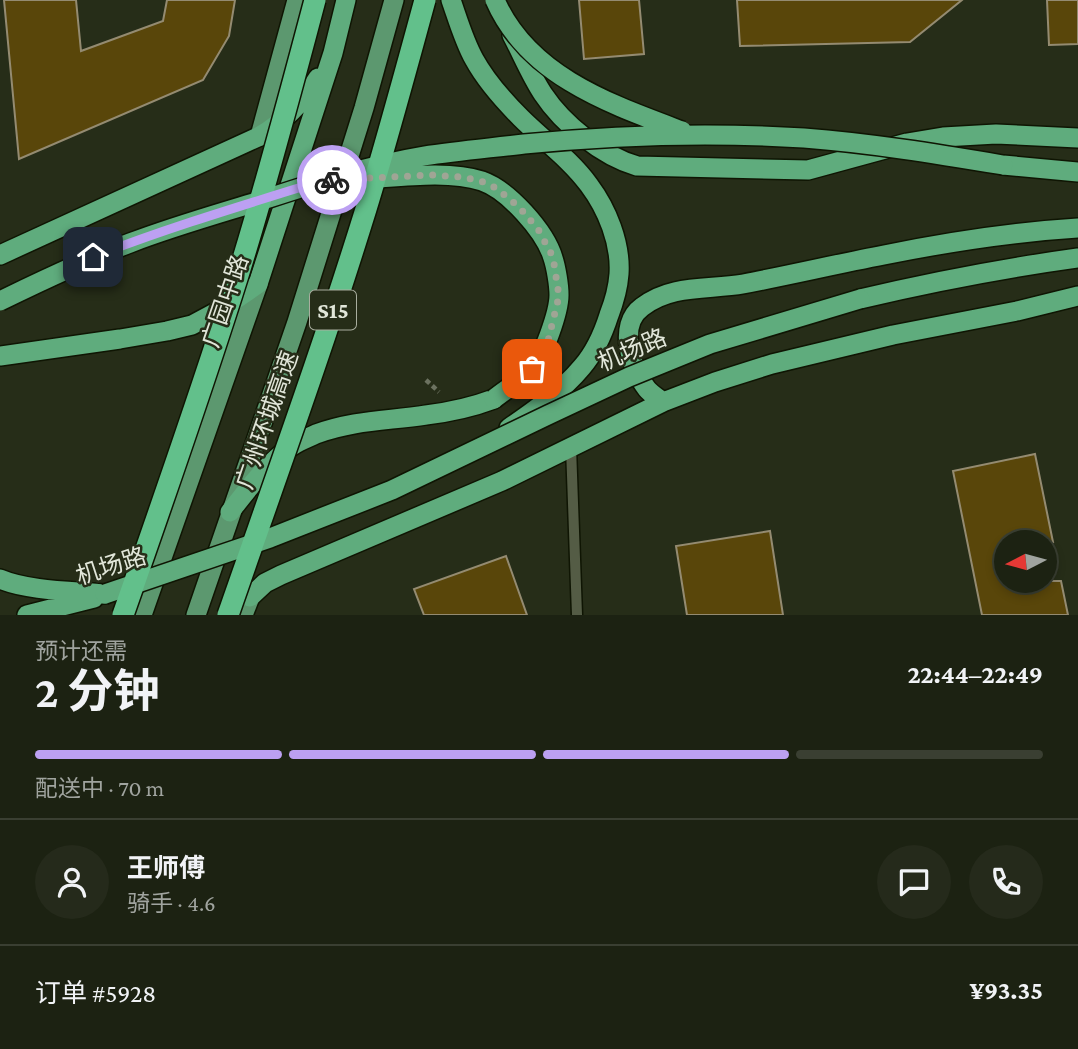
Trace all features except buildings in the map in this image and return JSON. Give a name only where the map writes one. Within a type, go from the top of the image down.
[{"type":"highway","points":[[123,615],[181,451],[239,272],[280,134],[315,0]]},
{"type":"highway","name":"广园中路","points":[[258,284],[333,53],[346,0]]},
{"type":"highway","name":"广州环城高速","points":[[228,615],[366,210],[425,0]]},
{"type":"highway","points":[[441,468],[512,426],[571,378],[592,354],[600,339],[617,290],[619,272],[615,237],[590,186],[572,165],[521,118],[487,78],[461,30],[451,0]]},
{"type":"highway","points":[[495,0],[502,16],[525,45],[579,89],[617,107],[693,135]]},
{"type":"highway","points":[[501,0],[510,30],[542,93],[580,134],[619,161],[637,166],[808,170],[943,137],[996,134],[1078,138]]},
{"type":"highway","points":[[0,255],[277,126],[310,91],[333,53]]},
{"type":"highway","points":[[0,301],[133,242],[321,181],[392,163],[459,151],[614,137],[753,136],[910,150],[1003,165],[1078,172]]},
{"type":"highway","points":[[230,512],[269,465],[292,445],[354,423],[467,409],[494,399],[532,369],[548,341],[559,296],[553,257],[538,229],[496,188],[462,177],[431,175],[321,181]]},
{"type":"highway","points":[[663,402],[648,390],[634,366],[628,333],[632,318],[640,308],[663,294],[741,284],[953,242],[1078,228]]},
{"type":"highway","name":"机场路","points":[[27,615],[105,594],[329,516],[441,468],[629,377],[710,344],[860,299],[915,286],[1078,258]]},
{"type":"highway","points":[[0,356],[132,337],[192,325],[258,284]]},
{"type":"highway","points":[[246,606],[265,583],[281,575],[502,481],[663,402],[715,382],[772,364],[893,335],[1078,296]]},
{"type":"highway","points":[[0,579],[35,587],[105,594]]},
{"type":"main road","points":[[260,136],[297,0]]},
{"type":"main road","points":[[196,615],[297,322],[364,108],[394,0]]},
{"type":"main road","name":"广园中路","points":[[142,615],[258,284]]},
{"type":"main road","points":[[236,615],[246,606]]},
{"type":"lane","points":[[571,447],[577,615]]},
{"type":"way so far","points":[[332,180],[431,175],[462,177],[496,188],[519,207],[538,229],[553,257],[559,296],[548,341],[532,369]]},
{"type":"route","points":[[93,257],[212,215],[321,181],[332,180]]}]
